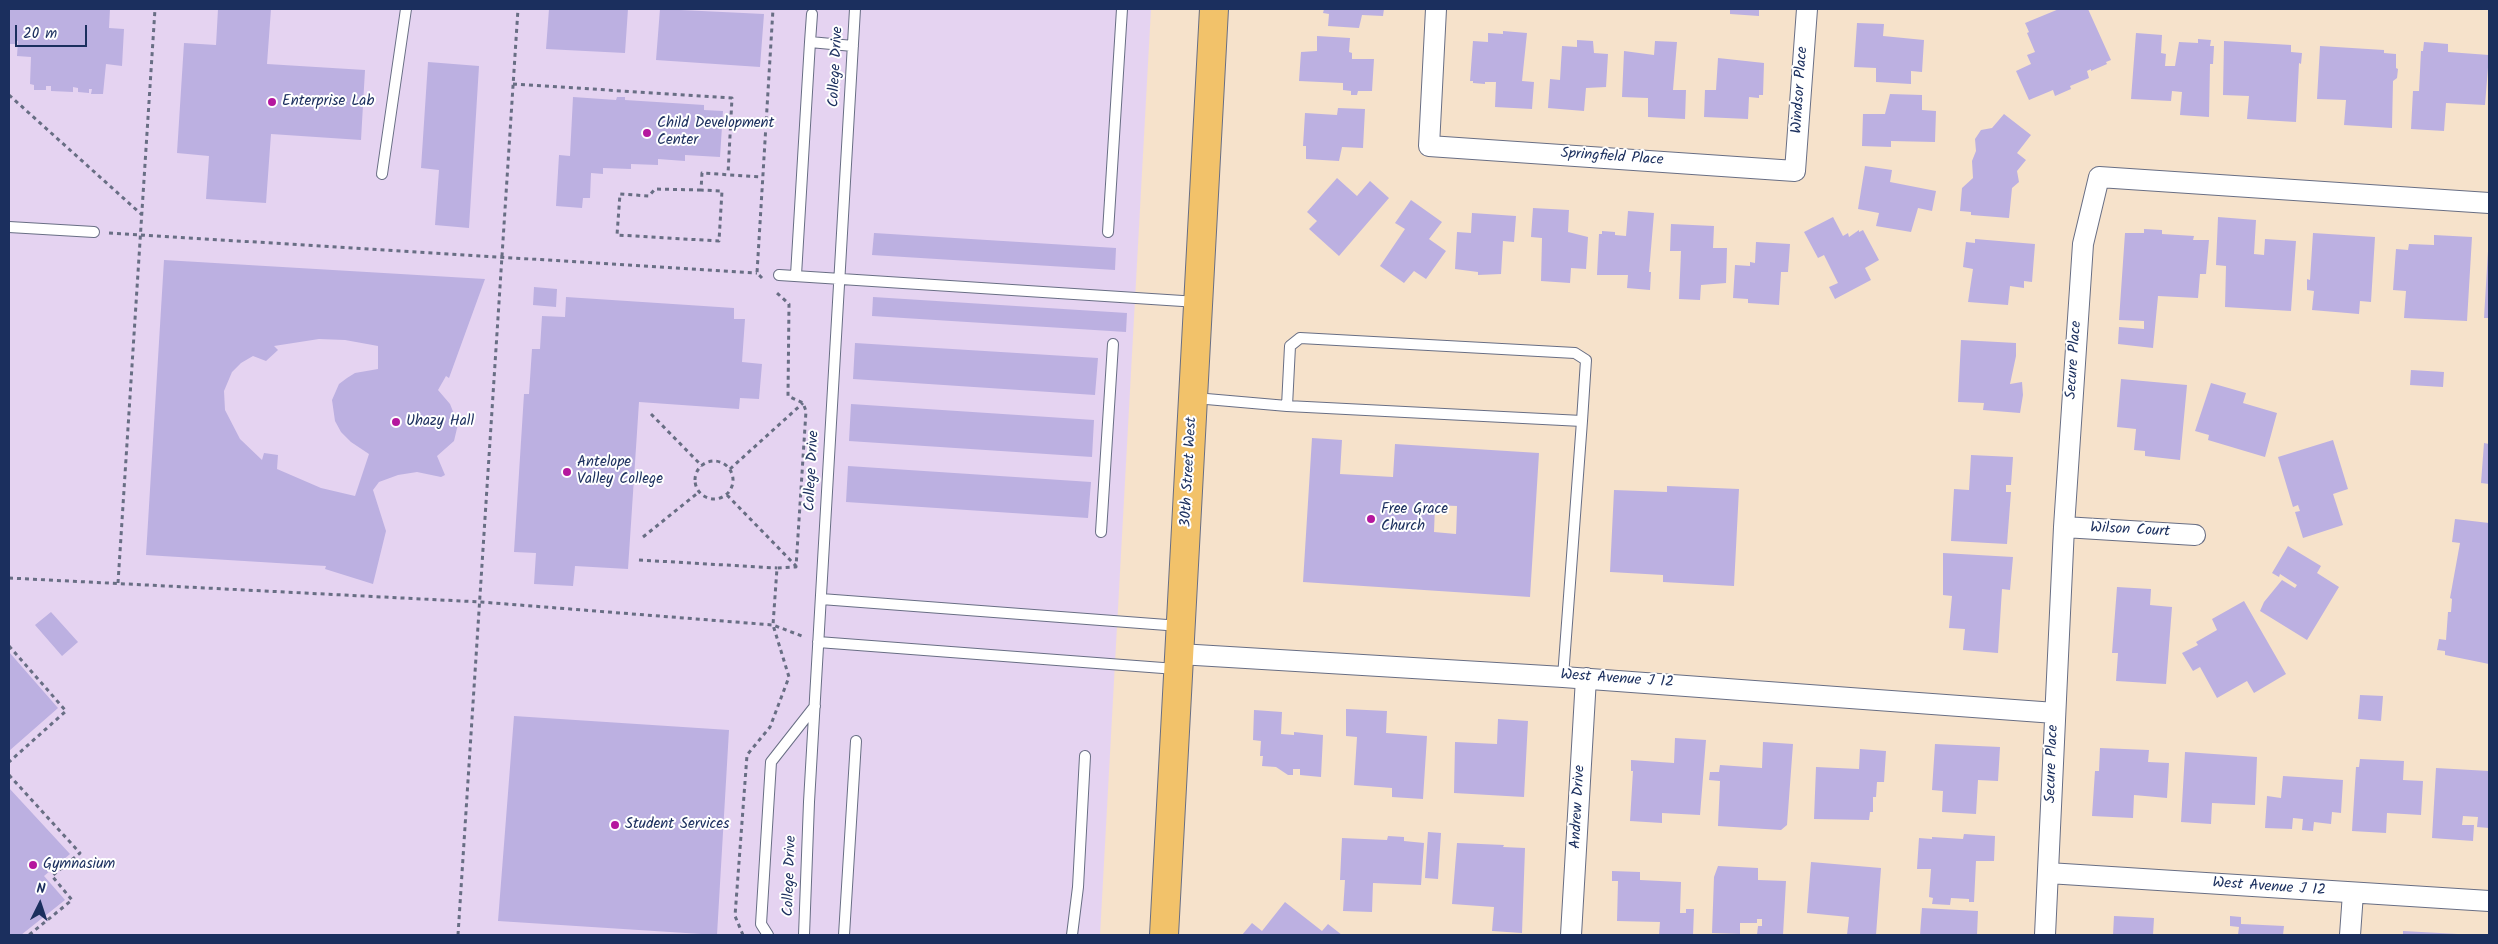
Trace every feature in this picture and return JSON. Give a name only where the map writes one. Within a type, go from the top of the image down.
[{"type":"main road","name":"30th Street West","points":[[1164,935],[1214,9]]},
{"type":"street","name":"Springfield Place","points":[[1436,9],[1429,146],[1795,171]]},
{"type":"street","name":"Windsor Place","points":[[1795,171],[1807,9]]},
{"type":"street","name":"Secure Place","points":[[2045,935],[2064,527],[2083,244],[2099,177],[2489,203]]},
{"type":"street","name":"Wilson Court","points":[[2064,527],[2195,534]]},
{"type":"street","name":"West Avenue J 12","points":[[1178,662],[1563,676],[2055,712]]},
{"type":"street","name":"Andrew Drive","points":[[1571,935],[1586,678]]},
{"type":"street","name":"West Avenue J 12","points":[[2048,873],[2489,901]]},
{"type":"street","points":[[2350,935],[2352,893]]},
{"type":"lane","points":[[382,174],[406,9]]},
{"type":"lane","name":"College Drive","points":[[804,935],[814,706],[855,9]]},
{"type":"lane","points":[[1108,232],[1122,9]]},
{"type":"lane","points":[[796,275],[812,14]]},
{"type":"lane","points":[[810,42],[853,46]]},
{"type":"lane","points":[[9,227],[94,232]]},
{"type":"lane","points":[[779,275],[1199,302]]},
{"type":"lane","points":[[1287,406],[1290,346],[1300,338],[1575,353],[1586,360],[1563,676]]},
{"type":"lane","points":[[1101,532],[1114,344]]},
{"type":"lane","points":[[1194,398],[1287,406],[1582,421]]},
{"type":"lane","points":[[821,599],[1180,626]]},
{"type":"lane","points":[[818,642],[1178,662]]},
{"type":"lane","points":[[768,935],[761,924],[771,762],[814,706]]},
{"type":"lane","points":[[844,935],[856,741]]},
{"type":"lane","points":[[1072,935],[1078,887],[1085,756]]},
{"type":"path","points":[[118,584],[155,9]]},
{"type":"path","points":[[458,935],[518,9]]},
{"type":"path","points":[[763,279],[757,273],[761,177],[773,9]]},
{"type":"path","points":[[513,84],[732,98],[728,174]]},
{"type":"path","points":[[9,95],[142,214]]},
{"type":"path","points":[[700,190],[702,173],[761,177]]},
{"type":"path","points":[[655,189],[700,190],[722,191],[720,241],[617,235],[620,194],[649,196],[655,189]]},
{"type":"path","points":[[94,232],[503,256],[779,275]]},
{"type":"path","points":[[776,292],[790,304],[788,396],[803,403],[806,411],[796,567]]},
{"type":"path","points":[[730,469],[803,403]]},
{"type":"path","points":[[651,414],[702,466]]},
{"type":"path","points":[[710,461],[717,461],[730,469],[734,479],[727,495],[721,499],[709,499],[699,492],[695,480],[696,474],[702,466],[710,461]]},
{"type":"path","points":[[643,537],[699,492]]},
{"type":"path","points":[[727,495],[796,567]]},
{"type":"path","points":[[639,560],[777,568],[796,567]]},
{"type":"path","points":[[743,935],[735,916],[747,755],[770,727],[789,677],[773,625],[777,568]]},
{"type":"path","points":[[9,578],[481,602],[773,625],[818,642]]},
{"type":"path","points":[[9,646],[66,711],[9,762]]},
{"type":"path","points":[[9,775],[80,853],[52,876],[72,900],[29,935]]},
{"type":"shaded area","name":"Antelope Valley College","points":[[9,9],[1151,9],[1100,935],[9,935]]},
{"type":"building","points":[[9,9],[110,9],[109,28],[124,29],[122,66],[106,64],[103,94],[91,94],[92,89],[89,89],[89,93],[78,92],[78,88],[73,87],[73,92],[51,91],[51,86],[46,86],[46,90],[34,90],[34,85],[30,84],[31,57],[17,56],[18,41],[15,40],[15,44],[9,44]]},
{"type":"building","name":"Enterprise Lab","points":[[218,9],[271,9],[267,64],[365,70],[361,140],[271,134],[266,203],[206,199],[209,156],[177,153],[184,43],[216,45]]},
{"type":"building","points":[[549,9],[628,9],[625,53],[546,49]]},
{"type":"building","points":[[660,9],[764,14],[760,67],[656,60]]},
{"type":"building","points":[[1324,9],[1384,9],[1383,16],[1362,15],[1359,28],[1328,26],[1329,14],[1323,13]]},
{"type":"building","points":[[1730,9],[1759,9],[1759,16],[1730,14]]},
{"type":"building","points":[[2059,9],[2088,9],[2111,60],[2106,62],[2107,64],[2087,71],[2089,78],[2070,86],[2071,89],[2055,96],[2053,90],[2029,100],[2016,71],[2031,64],[2027,55],[2035,52],[2025,23]]},
{"type":"building","points":[[1857,23],[1884,24],[1883,36],[1924,40],[1922,72],[1911,71],[1911,84],[1876,82],[1876,68],[1854,67]]},
{"type":"building","points":[[1503,31],[1527,33],[1522,81],[1534,82],[1532,109],[1495,107],[1496,82],[1485,82],[1485,84],[1470,81],[1473,41],[1488,42],[1488,33],[1503,34]]},
{"type":"building","points":[[2136,33],[2162,35],[2161,53],[2166,54],[2165,66],[2175,66],[2179,42],[2198,43],[2198,39],[2211,40],[2210,46],[2214,46],[2213,64],[2210,64],[2209,117],[2180,115],[2182,92],[2172,91],[2171,101],[2131,99]]},
{"type":"building","points":[[1317,36],[1350,38],[1349,52],[1352,53],[1352,59],[1374,59],[1372,91],[1358,91],[1357,95],[1351,95],[1351,91],[1343,90],[1343,83],[1299,81],[1301,52],[1317,51]]},
{"type":"building","points":[[1577,40],[1593,41],[1594,53],[1608,54],[1606,87],[1586,88],[1584,111],[1548,108],[1550,79],[1560,80],[1562,46],[1577,47]]},
{"type":"building","points":[[1655,41],[1677,42],[1673,90],[1686,90],[1685,119],[1648,117],[1648,98],[1622,97],[1624,51],[1654,55]]},
{"type":"building","points":[[2224,41],[2291,45],[2291,52],[2302,53],[2301,64],[2299,63],[2296,122],[2247,119],[2249,96],[2223,95]]},
{"type":"building","points":[[2424,42],[2448,44],[2448,52],[2489,55],[2485,105],[2446,103],[2444,131],[2411,129],[2413,91],[2419,91],[2421,51],[2423,51]]},
{"type":"building","points":[[2320,46],[2384,50],[2384,53],[2396,54],[2396,68],[2398,69],[2397,78],[2393,81],[2392,128],[2344,125],[2346,100],[2317,99]]},
{"type":"building","points":[[1718,58],[1764,63],[1763,95],[1759,95],[1759,98],[1749,97],[1748,119],[1704,117],[1705,90],[1716,90]]},
{"type":"building","points":[[428,62],[479,66],[469,228],[435,225],[439,170],[421,168]]},
{"type":"building","points":[[1890,94],[1922,95],[1922,110],[1936,111],[1935,142],[1891,141],[1891,147],[1862,146],[1863,114],[1885,114]]},
{"type":"building","name":"Child Development Center","points":[[573,97],[616,100],[617,97],[625,97],[625,100],[704,105],[704,110],[723,111],[720,157],[685,155],[685,161],[658,159],[658,165],[631,164],[631,169],[603,168],[603,174],[591,173],[590,198],[583,198],[582,208],[556,206],[559,155],[570,156]]},
{"type":"building","points":[[1338,108],[1365,109],[1363,148],[1342,147],[1339,161],[1306,159],[1306,146],[1303,146],[1305,113],[1337,115]]},
{"type":"building","points":[[2004,114],[2031,135],[2017,153],[2026,160],[2017,171],[2019,182],[2012,188],[2009,218],[1971,215],[1971,212],[1960,211],[1962,188],[1973,178],[1972,161],[1976,151],[1975,139],[1981,130],[1992,128]]},
{"type":"building","points":[[1865,166],[1892,170],[1890,182],[1936,191],[1932,211],[1918,208],[1911,232],[1876,226],[1879,213],[1858,209]]},
{"type":"building","points":[[1337,178],[1357,196],[1370,181],[1389,198],[1339,256],[1309,229],[1317,221],[1307,212]]},
{"type":"building","points":[[1411,200],[1442,222],[1429,239],[1446,251],[1426,279],[1414,271],[1404,283],[1380,266],[1405,229],[1395,223]]},
{"type":"building","points":[[1533,208],[1569,210],[1568,232],[1588,237],[1586,269],[1571,268],[1570,283],[1541,281],[1542,238],[1531,237]]},
{"type":"building","points":[[1628,211],[1654,213],[1649,272],[1651,272],[1650,290],[1627,288],[1628,275],[1597,275],[1599,234],[1602,234],[1602,231],[1615,232],[1615,235],[1626,236]]},
{"type":"building","points":[[1472,213],[1516,216],[1514,242],[1503,241],[1501,274],[1478,275],[1478,272],[1455,269],[1457,232],[1471,233]]},
{"type":"building","points":[[1833,217],[1843,236],[1848,233],[1849,237],[1859,230],[1859,232],[1863,230],[1879,260],[1865,268],[1871,280],[1835,299],[1829,287],[1838,283],[1824,255],[1818,258],[1804,232]]},
{"type":"building","points":[[2218,217],[2256,220],[2254,254],[2264,255],[2265,239],[2296,241],[2291,311],[2225,307],[2226,266],[2216,265]]},
{"type":"building","points":[[1671,224],[1714,226],[1713,248],[1727,248],[1726,283],[1701,285],[1700,300],[1679,299],[1681,251],[1670,251]]},
{"type":"building","points":[[2144,229],[2162,230],[2162,234],[2194,236],[2193,240],[2209,240],[2206,274],[2200,274],[2198,298],[2158,296],[2153,348],[2118,344],[2119,327],[2144,329],[2144,321],[2119,320],[2125,233],[2144,233]]},
{"type":"building","points":[[874,233],[1116,248],[1115,270],[872,255]]},
{"type":"building","points":[[2313,233],[2375,237],[2371,302],[2360,301],[2359,314],[2312,310],[2314,291],[2307,290],[2307,279],[2310,280]]},
{"type":"building","points":[[2434,235],[2472,237],[2467,321],[2404,318],[2406,291],[2393,290],[2396,249],[2408,250],[2409,244],[2434,245]]},
{"type":"building","points":[[1975,239],[2035,244],[2032,282],[2024,281],[2024,288],[2010,286],[2008,305],[1968,302],[1973,269],[1963,267],[1966,242],[1975,243]]},
{"type":"building","points":[[1756,242],[1790,244],[1788,272],[1781,272],[1779,305],[1748,303],[1748,299],[1733,298],[1735,265],[1750,266],[1750,262],[1755,263]]},
{"type":"building","points":[[2488,251],[2489,318],[2484,318]]},
{"type":"building","name":"Uhazy Hall","points":[[164,260],[485,279],[449,378],[446,376],[438,390],[450,404],[458,424],[454,441],[437,456],[445,475],[441,477],[417,472],[398,475],[379,482],[373,490],[386,531],[373,584],[325,569],[326,566],[146,555]],"holes":[[[319,339],[345,340],[378,346],[378,369],[355,373],[347,378],[339,384],[332,400],[335,421],[341,432],[351,442],[369,454],[355,496],[321,488],[277,469],[278,455],[264,453],[262,460],[240,439],[225,410],[224,391],[232,372],[241,363],[253,356],[266,361],[278,350],[274,346]]]},
{"type":"building","points":[[534,287],[557,289],[556,307],[533,305]]},
{"type":"building","points":[[566,297],[734,308],[734,319],[745,319],[742,362],[762,364],[759,399],[740,398],[739,409],[639,402],[628,569],[575,566],[573,586],[534,584],[536,553],[514,552],[524,394],[529,394],[532,349],[540,349],[542,316],[565,317]]},
{"type":"building","points":[[873,297],[1127,313],[1126,332],[872,316]]},
{"type":"building","points":[[1961,340],[2016,343],[2016,356],[2010,384],[2022,382],[2023,395],[2020,413],[1983,410],[1984,403],[1958,402]]},
{"type":"building","points":[[855,343],[1098,358],[1095,395],[853,379]]},
{"type":"building","points":[[2411,370],[2444,372],[2443,387],[2410,385]]},
{"type":"building","points":[[2121,379],[2187,385],[2180,460],[2145,456],[2145,451],[2134,450],[2136,429],[2117,427]]},
{"type":"building","points":[[2211,383],[2246,393],[2243,403],[2277,413],[2265,457],[2208,440],[2209,435],[2195,431]]},
{"type":"building","points":[[851,404],[1094,420],[1092,457],[849,441]]},
{"type":"building","name":"Free Grace Church","points":[[1312,438],[1342,440],[1340,474],[1393,477],[1395,444],[1539,453],[1530,597],[1303,582]],"holes":[[[1435,505],[1457,506],[1456,534],[1434,532]]]},
{"type":"building","points":[[2333,440],[2348,489],[2333,494],[2343,525],[2303,538],[2295,512],[2300,511],[2298,505],[2293,507],[2278,457]]},
{"type":"building","points":[[2484,443],[2489,444],[2489,484],[2481,483]]},
{"type":"building","points":[[1971,455],[2013,457],[2011,485],[2006,485],[2006,492],[2011,492],[2007,544],[1951,541],[1954,489],[1969,490]]},
{"type":"building","points":[[848,466],[1091,482],[1088,518],[846,502]]},
{"type":"building","points":[[1667,486],[1739,489],[1734,586],[1663,582],[1663,575],[1610,572],[1614,490],[1667,492]]},
{"type":"building","points":[[2455,519],[2489,523],[2489,664],[2445,655],[2445,651],[2437,650],[2439,639],[2446,640],[2448,612],[2451,612],[2452,599],[2450,598],[2460,543],[2452,542]]},
{"type":"building","points":[[2288,546],[2321,566],[2317,573],[2339,587],[2307,640],[2260,611],[2264,602],[2282,580],[2295,588],[2297,585],[2280,574],[2279,577],[2272,573]]},
{"type":"building","points":[[1943,553],[2013,557],[2010,590],[2002,589],[1998,653],[1963,650],[1965,629],[1949,628],[1952,596],[1943,595]]},
{"type":"building","points":[[2117,587],[2151,589],[2150,605],[2172,607],[2166,684],[2116,681],[2118,653],[2112,653]]},
{"type":"building","points":[[2244,601],[2286,674],[2254,693],[2247,681],[2217,698],[2200,667],[2193,671],[2182,653],[2198,645],[2196,642],[2217,630],[2212,619]]},
{"type":"building","points":[[51,612],[78,642],[62,656],[35,625]]},
{"type":"building","points":[[9,652],[58,708],[9,751]]},
{"type":"building","points":[[2360,695],[2383,696],[2381,721],[2358,719]]},
{"type":"building","points":[[1346,709],[1387,711],[1386,733],[1427,736],[1423,799],[1392,797],[1392,788],[1354,785],[1357,737],[1346,736]]},
{"type":"building","points":[[1254,710],[1282,712],[1281,734],[1294,735],[1294,732],[1323,735],[1321,777],[1300,775],[1300,769],[1293,769],[1293,775],[1288,775],[1276,767],[1262,766],[1263,756],[1260,756],[1261,741],[1253,740]]},
{"type":"building","name":"Student Services","points":[[514,716],[729,730],[717,935],[498,921]]},
{"type":"building","points":[[1498,719],[1528,721],[1524,797],[1454,793],[1455,742],[1497,744]]},
{"type":"building","points":[[1675,738],[1706,740],[1700,815],[1662,813],[1662,823],[1630,821],[1633,771],[1631,771],[1631,760],[1674,763]]},
{"type":"building","points":[[1763,742],[1793,744],[1787,825],[1781,830],[1718,826],[1720,781],[1709,780],[1710,772],[1719,772],[1720,765],[1762,768]]},
{"type":"building","points":[[1935,744],[2000,747],[1998,781],[1978,780],[1976,814],[1942,812],[1943,791],[1932,790]]},
{"type":"building","points":[[2100,748],[2149,750],[2148,762],[2169,763],[2167,798],[2134,795],[2133,818],[2092,816],[2095,771],[2099,771]]},
{"type":"building","points":[[1860,749],[1886,751],[1884,782],[1877,782],[1876,797],[1873,797],[1873,812],[1870,812],[1869,820],[1814,819],[1816,767],[1859,769]]},
{"type":"building","points":[[2185,752],[2257,757],[2255,805],[2212,803],[2211,824],[2181,822]]},
{"type":"building","points":[[2360,759],[2404,761],[2403,780],[2423,781],[2421,815],[2387,813],[2386,833],[2352,831],[2356,767],[2359,767]]},
{"type":"building","points":[[2436,768],[2489,771],[2489,828],[2477,827],[2478,817],[2463,816],[2462,825],[2474,825],[2473,841],[2432,838]]},
{"type":"building","points":[[2283,776],[2343,780],[2341,813],[2332,812],[2331,824],[2314,822],[2313,831],[2302,830],[2303,819],[2293,818],[2292,829],[2265,828],[2267,796],[2281,798]]},
{"type":"building","name":"Gymnasium","points":[[9,788],[70,854],[44,876],[65,900],[21,935],[9,935]]},
{"type":"building","points":[[1428,832],[1441,833],[1438,879],[1425,878]]},
{"type":"building","points":[[1964,834],[1995,836],[1994,861],[1976,861],[1974,902],[1969,902],[1969,899],[1951,898],[1950,905],[1932,904],[1933,898],[1929,897],[1931,869],[1917,869],[1919,838],[1963,839]]},
{"type":"building","points":[[1388,836],[1404,837],[1404,841],[1424,843],[1421,885],[1373,883],[1372,912],[1343,911],[1345,880],[1340,880],[1342,838],[1387,840]]},
{"type":"building","points":[[1457,843],[1525,848],[1522,933],[1492,931],[1494,907],[1452,904]]},
{"type":"building","points":[[1811,862],[1881,868],[1876,935],[1847,935],[1849,917],[1807,913]]},
{"type":"building","points":[[1718,866],[1758,868],[1758,880],[1786,881],[1783,935],[1757,935],[1758,926],[1762,926],[1762,919],[1757,919],[1757,923],[1740,923],[1740,934],[1712,933],[1714,877]]},
{"type":"building","points":[[1612,871],[1640,872],[1640,880],[1681,882],[1680,913],[1686,913],[1686,909],[1694,909],[1693,935],[1659,935],[1660,922],[1617,921],[1618,881],[1612,881]]},
{"type":"building","points":[[1285,902],[1322,931],[1328,924],[1342,935],[1242,935],[1252,923],[1262,931]]},
{"type":"building","points":[[1922,908],[1978,911],[1977,935],[1920,935]]},
{"type":"building","points":[[2114,916],[2154,918],[2153,935],[2113,935]]},
{"type":"building","points":[[2230,916],[2241,917],[2241,924],[2284,926],[2283,935],[2238,935],[2239,927],[2230,926]]},
{"type":"building","points":[[2403,931],[2458,934],[2458,935],[2403,935]]},
{"type":"place","name":"Enterprise Lab","points":[[272,102]]},
{"type":"place","name":"Child Development Center","points":[[647,133]]},
{"type":"place","name":"Uhazy Hall","points":[[396,422]]},
{"type":"place","name":"Antelope Valley College","points":[[567,472]]},
{"type":"place","name":"Free Grace Church","points":[[1371,519]]},
{"type":"place","name":"Student Services","points":[[615,825]]},
{"type":"place","name":"Gymnasium","points":[[33,865]]}]
